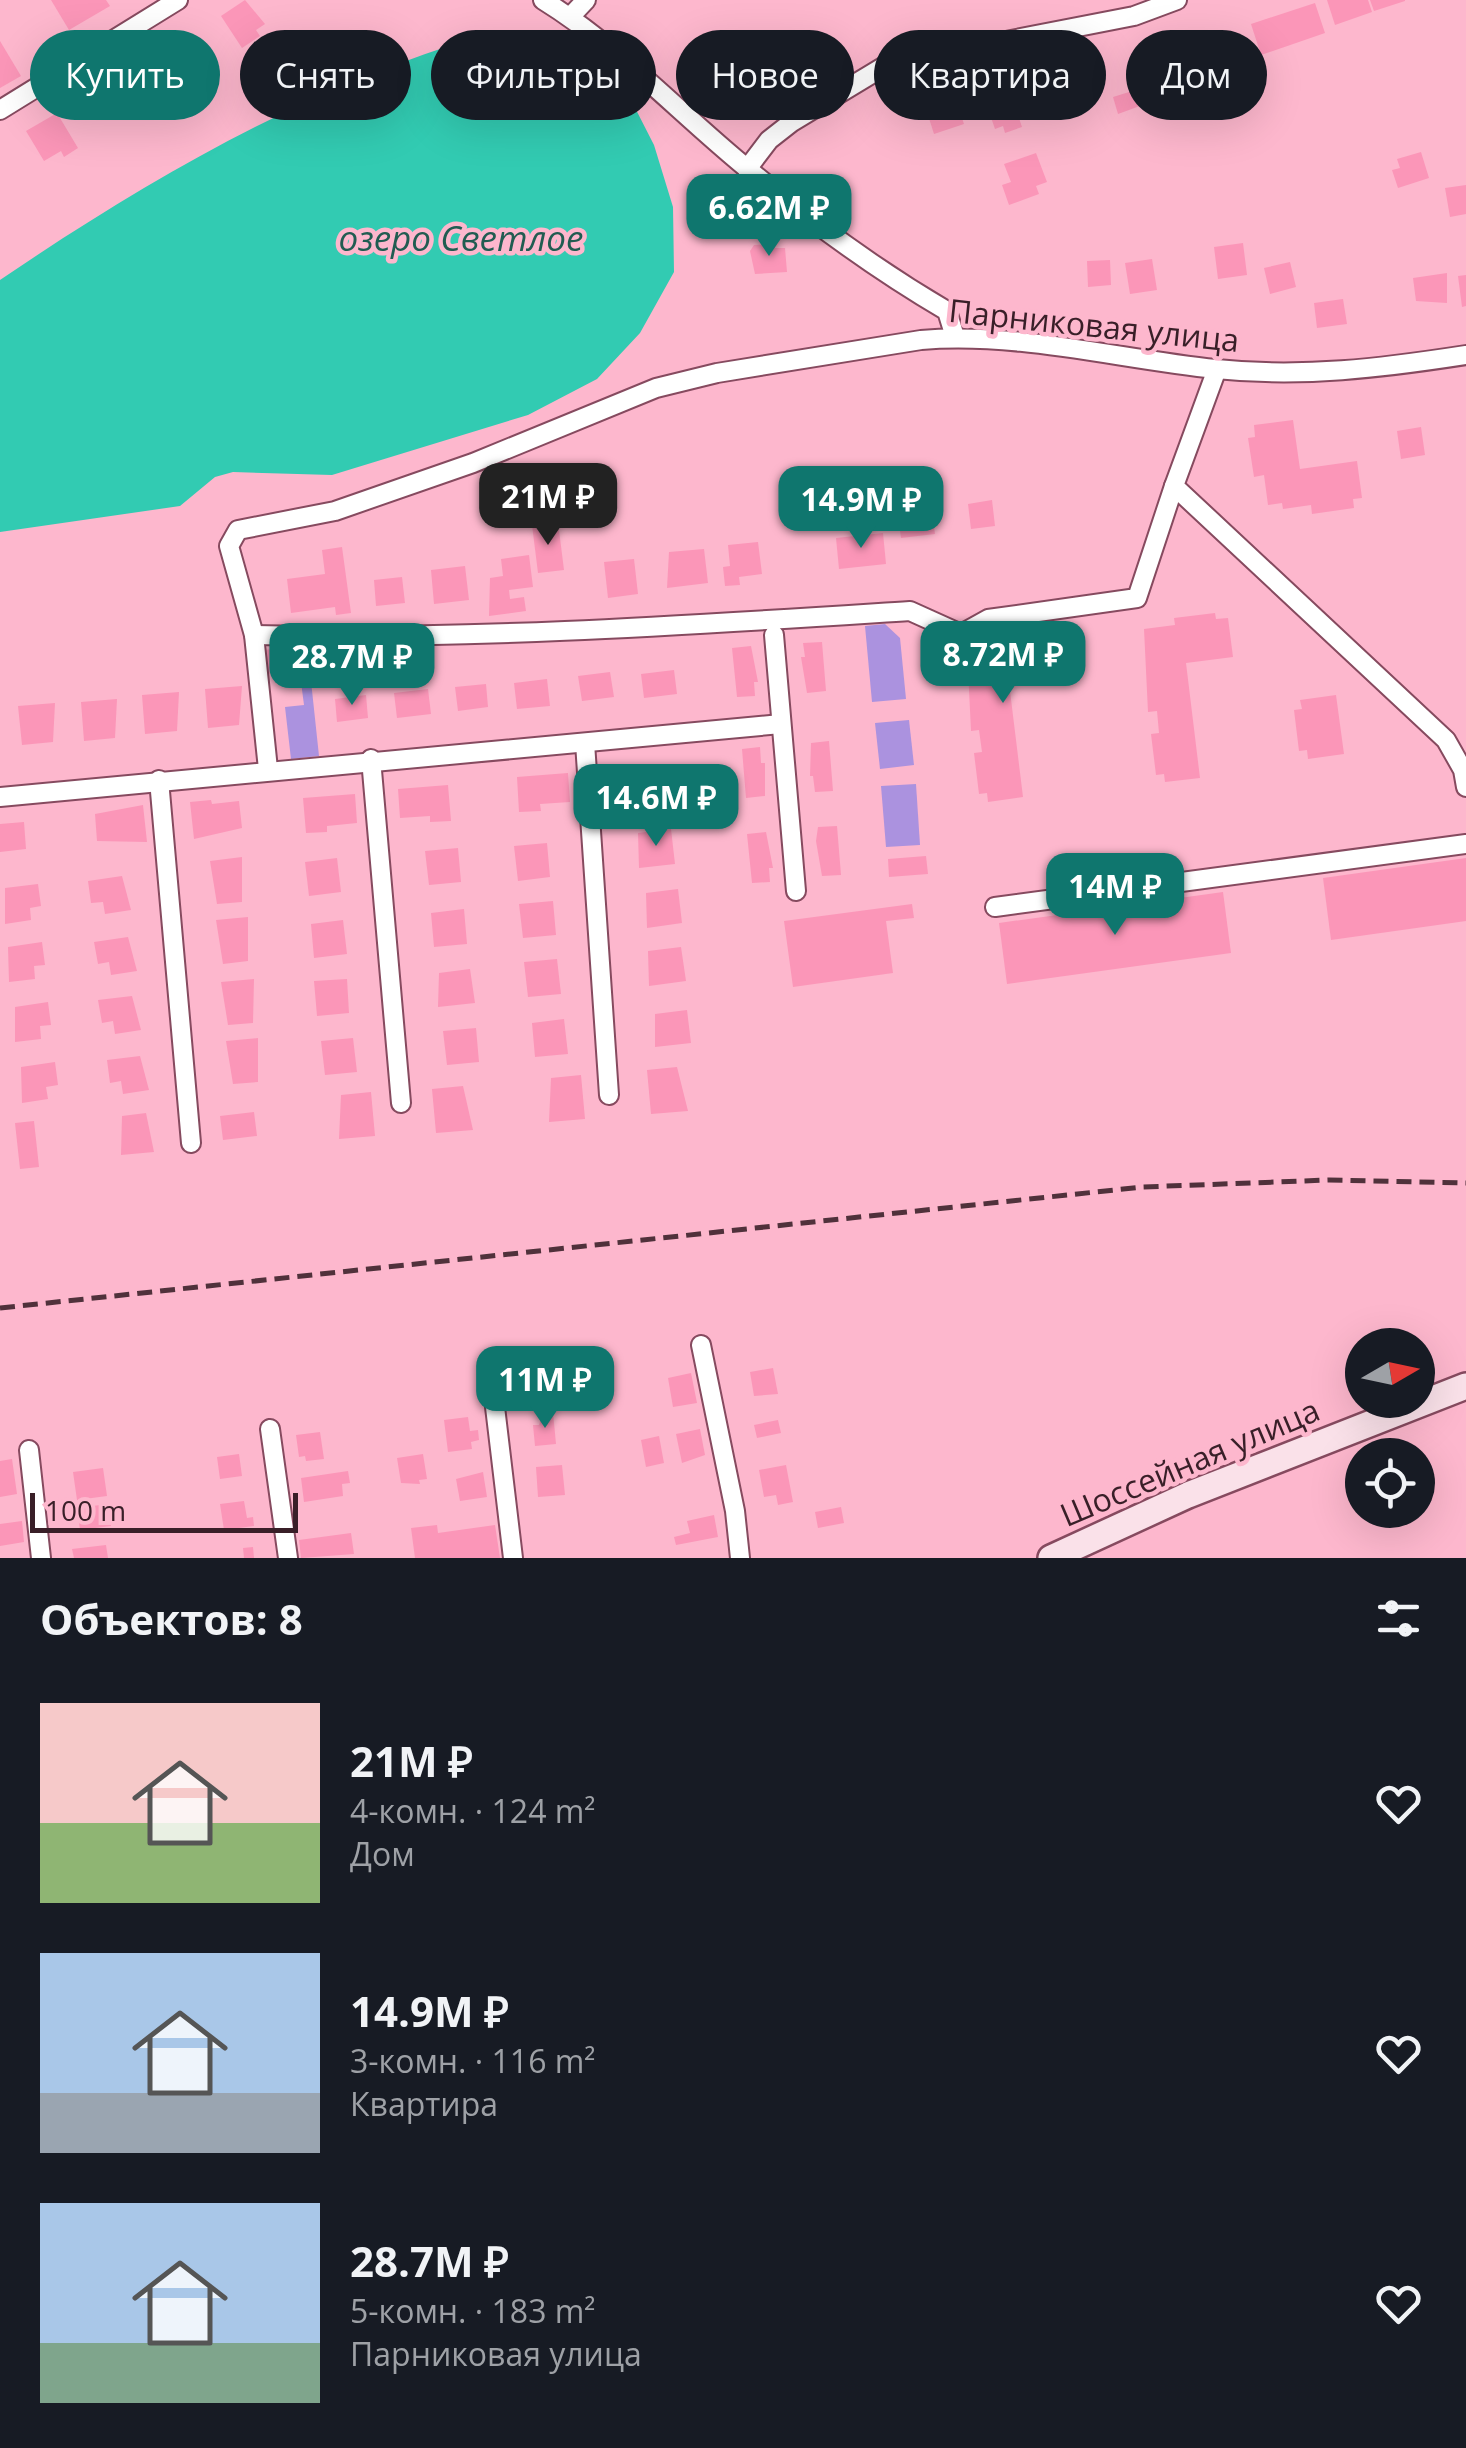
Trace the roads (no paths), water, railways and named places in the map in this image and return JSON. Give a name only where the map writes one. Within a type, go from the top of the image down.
[{"type":"main road","name":"Шоссейная улица","points":[[1051,1558],[1188,1495],[1466,1386]]},
{"type":"street","points":[[0,110],[178,0]]},
{"type":"street","points":[[543,0],[570,16],[747,169],[874,266],[947,312],[956,338]]},
{"type":"street","points":[[570,16],[586,0]]},
{"type":"street","points":[[747,169],[769,140],[792,122],[888,64],[1134,16],[1177,0]]},
{"type":"street","name":"Парниковая улица","points":[[268,769],[254,634],[229,546],[238,530],[336,511],[473,462],[656,388],[718,372],[956,338],[1216,369],[1299,374],[1365,371],[1466,355]]},
{"type":"street","points":[[254,634],[412,638],[539,634],[910,611],[962,634],[988,619],[1138,598],[1216,369]]},
{"type":"street","points":[[1174,486],[1446,740],[1463,770],[1466,786]]},
{"type":"street","points":[[774,635],[796,891]]},
{"type":"street","points":[[0,797],[371,759],[781,724]]},
{"type":"street","points":[[585,742],[610,1096]]},
{"type":"street","points":[[371,759],[402,1103]]},
{"type":"street","points":[[159,780],[192,1143]]},
{"type":"street","points":[[996,908],[1466,844]]},
{"type":"street","points":[[701,1345],[736,1511],[740,1558]]},
{"type":"street","points":[[490,1365],[514,1558]]},
{"type":"street","points":[[270,1429],[288,1558]]},
{"type":"street","points":[[29,1450],[41,1558]]},
{"type":"water","name":"озеро Светлое","points":[[431,52],[431,120],[641,120],[654,145],[673,207],[674,272],[640,333],[597,379],[528,415],[332,475],[233,472],[215,477],[180,506],[0,532],[0,280],[115,206],[270,120],[411,120],[411,59]]},
{"type":"railway","points":[[0,1308],[1143,1187],[1329,1180],[1466,1183]]}]
